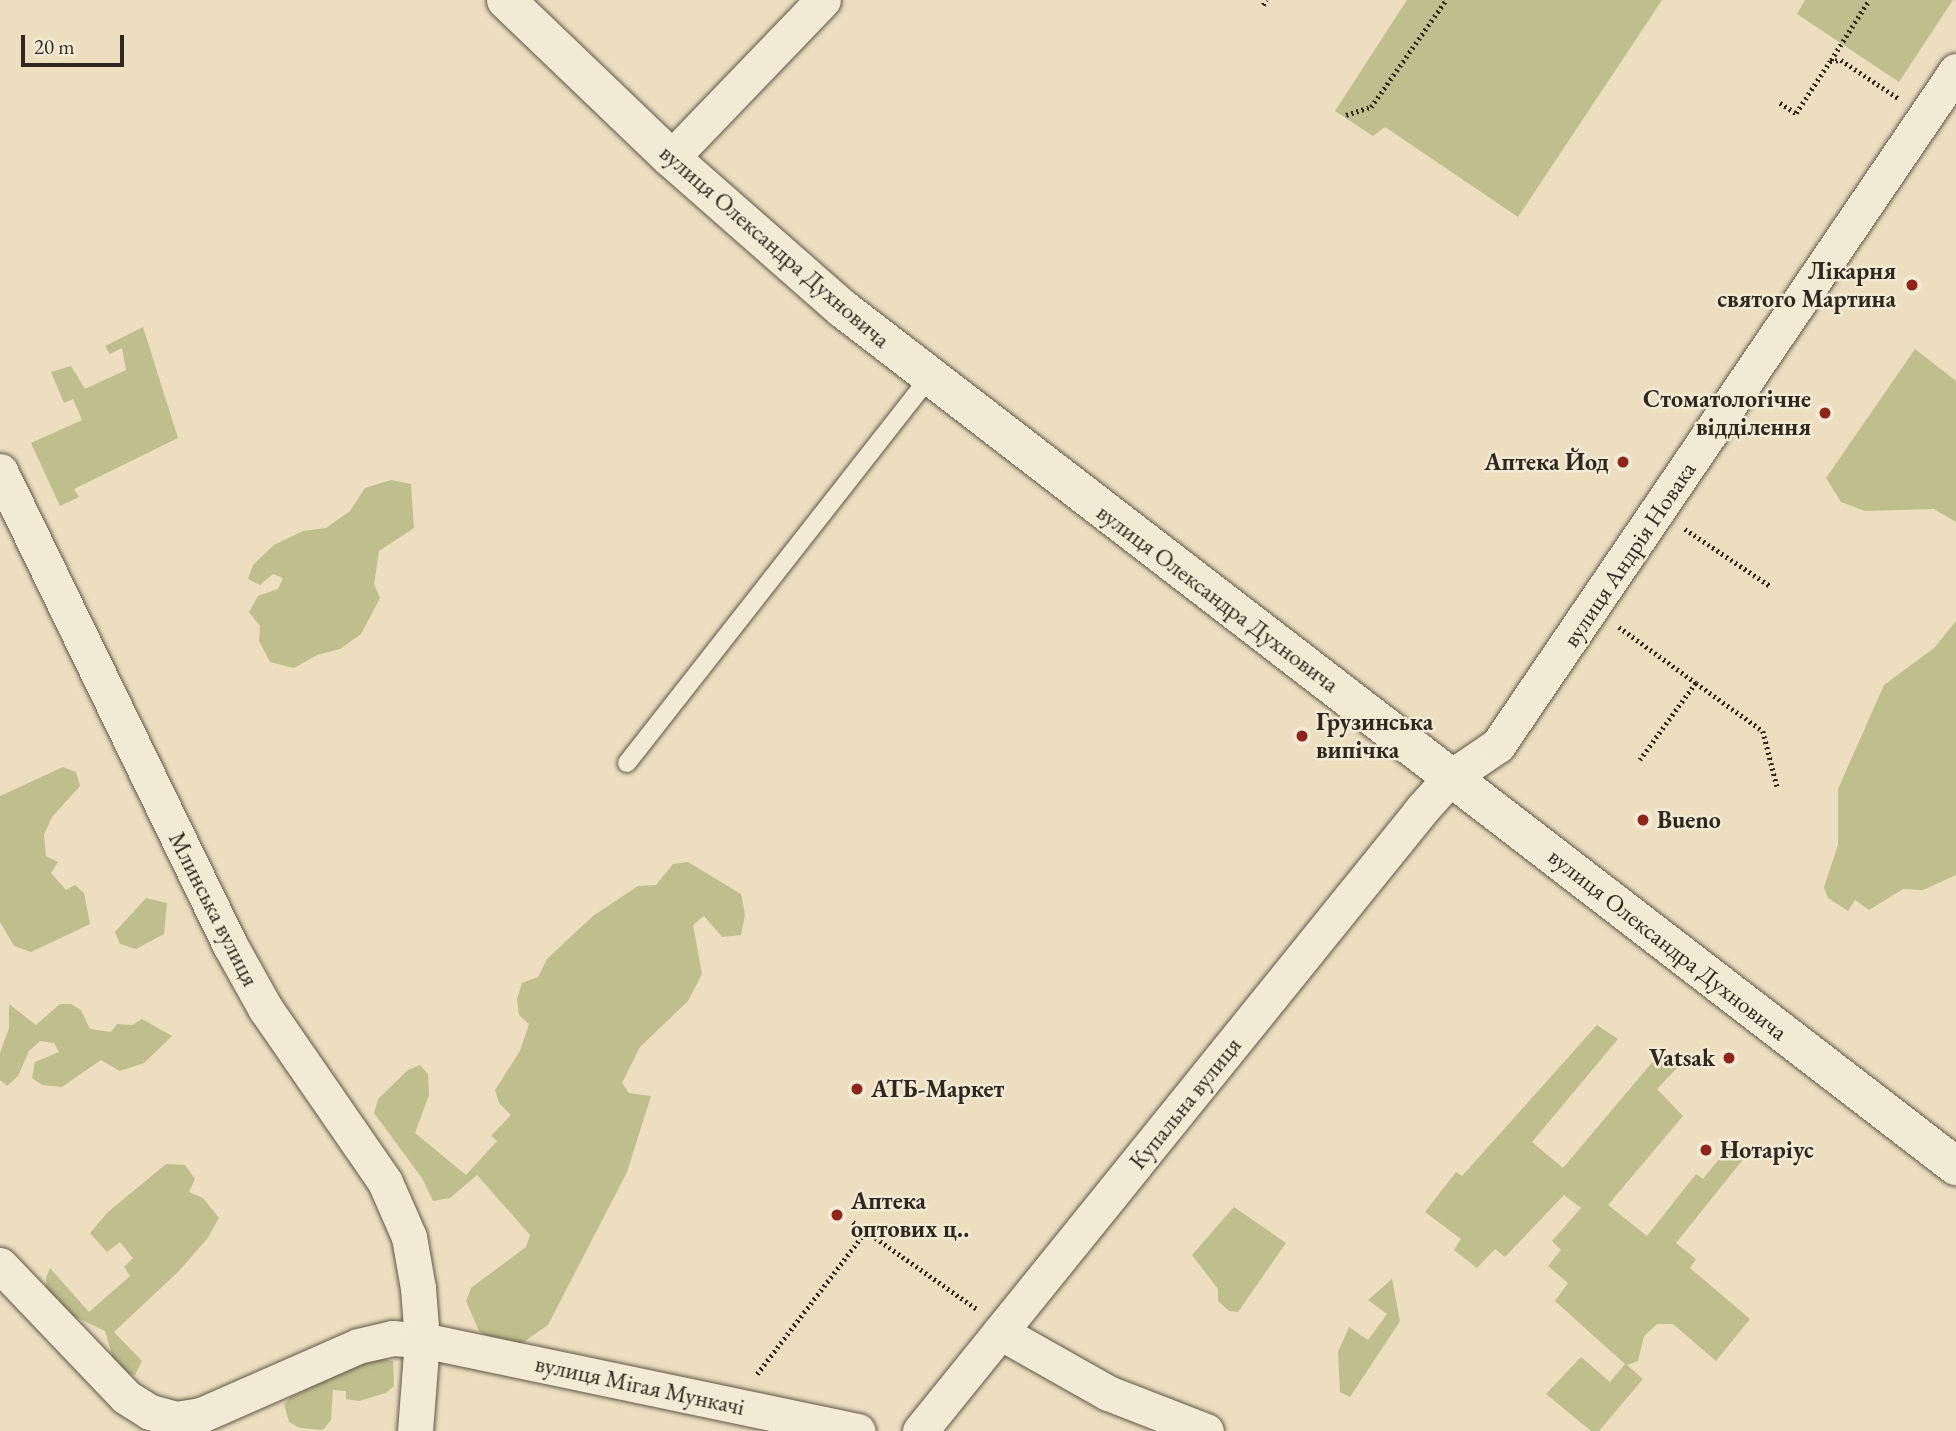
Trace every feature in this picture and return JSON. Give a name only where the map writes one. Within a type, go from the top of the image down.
[{"type":"street","name":"вулиця Олександра Духновича","points":[[506,0],[753,233],[930,376],[1956,1166]]},
{"type":"street","points":[[671,158],[823,0]]},
{"type":"street","name":"вулиця Андрія Новака","points":[[1451,777],[1498,745],[1956,71]]},
{"type":"street","name":"Млинська вулиця","points":[[0,471],[230,945],[265,1008],[386,1182],[409,1237],[422,1340],[415,1431]]},
{"type":"street","name":"Купальна вулиця","points":[[920,1431],[992,1323],[1451,777]]},
{"type":"street","name":"вулиця Мігая Мункачі","points":[[0,1265],[126,1397],[150,1412],[176,1419],[201,1415],[358,1346],[392,1338],[422,1340],[858,1431]]},
{"type":"street","points":[[992,1323],[1097,1387],[1206,1431]]},
{"type":"lane","points":[[627,763],[930,376]]},
{"type":"path","points":[[1346,115],[1371,107],[1446,0]]},
{"type":"path","points":[[1780,103],[1796,113],[1869,0]]},
{"type":"path","points":[[1830,61],[1841,60],[1902,100]]},
{"type":"path","points":[[1676,523],[1770,586]]},
{"type":"path","points":[[1609,621],[1763,731],[1777,786]]},
{"type":"path","points":[[1640,760],[1696,683]]},
{"type":"path","points":[[853,1222],[992,1323]]},
{"type":"path","points":[[752,1381],[866,1231]]},
{"type":"green space","points":[[1407,0],[1662,0],[1518,217],[1385,127],[1373,136],[1335,111]]},
{"type":"green space","points":[[1805,0],[1953,0],[1899,82],[1797,14]]},
{"type":"green space","points":[[143,327],[178,438],[74,489],[79,497],[60,506],[31,443],[82,420],[73,399],[64,403],[51,372],[71,366],[85,389],[126,370],[122,348],[110,354],[105,346]]},
{"type":"green space","points":[[1915,349],[1956,381],[1956,522],[1934,509],[1865,511],[1841,502],[1826,478]]},
{"type":"green space","points":[[391,480],[411,484],[414,528],[379,551],[374,584],[380,598],[361,634],[340,649],[317,655],[294,668],[270,662],[259,641],[260,626],[249,612],[258,596],[278,589],[283,578],[273,574],[260,585],[248,579],[253,565],[274,545],[303,531],[326,528],[350,511],[365,488]]},
{"type":"green space","points":[[1956,621],[1956,875],[1923,890],[1903,889],[1869,910],[1855,900],[1848,911],[1828,898],[1824,887],[1838,845],[1838,789],[1884,685],[1934,648]]},
{"type":"green space","points":[[63,767],[76,772],[80,786],[52,817],[44,835],[46,856],[58,862],[51,873],[66,890],[75,885],[84,893],[90,924],[31,952],[14,946],[0,922],[0,796]]},
{"type":"green space","points":[[688,862],[741,894],[745,915],[741,935],[722,937],[704,916],[693,925],[702,974],[688,1001],[640,1047],[622,1083],[629,1093],[651,1096],[627,1172],[548,1325],[522,1343],[504,1344],[479,1331],[466,1301],[471,1288],[526,1247],[530,1235],[477,1175],[450,1198],[433,1201],[422,1178],[374,1113],[378,1099],[408,1070],[420,1065],[428,1074],[429,1095],[415,1133],[466,1175],[497,1141],[491,1136],[511,1115],[499,1103],[495,1090],[520,1051],[529,1024],[519,1015],[517,999],[522,983],[538,977],[547,959],[593,916],[638,886],[656,885],[673,864]]},
{"type":"green space","points":[[146,898],[167,903],[164,934],[136,949],[120,944],[115,932]]},
{"type":"green space","points":[[9,1004],[36,1025],[60,1004],[71,1004],[81,1010],[90,1029],[111,1032],[117,1024],[132,1025],[142,1019],[172,1036],[144,1063],[120,1071],[101,1060],[62,1087],[42,1085],[32,1078],[35,1062],[59,1052],[54,1043],[40,1041],[29,1051],[18,1076],[7,1086],[0,1080],[0,1053],[9,1028]]},
{"type":"green space","points":[[1597,1025],[1618,1039],[1532,1142],[1563,1168],[1660,1053],[1678,1067],[1657,1089],[1683,1116],[1608,1205],[1647,1236],[1696,1174],[1703,1179],[1734,1140],[1749,1152],[1676,1243],[1696,1259],[1690,1268],[1750,1319],[1716,1361],[1673,1324],[1657,1324],[1644,1336],[1638,1361],[1627,1365],[1643,1379],[1599,1431],[1591,1431],[1546,1394],[1581,1357],[1610,1382],[1625,1364],[1555,1301],[1568,1283],[1548,1266],[1561,1250],[1552,1241],[1581,1208],[1564,1195],[1505,1257],[1495,1249],[1477,1268],[1454,1250],[1461,1239],[1425,1212],[1456,1172],[1462,1176]]},
{"type":"green space","points":[[166,1164],[185,1165],[195,1179],[189,1192],[203,1198],[219,1218],[207,1239],[179,1271],[114,1332],[142,1361],[135,1375],[123,1373],[114,1362],[105,1331],[61,1310],[59,1299],[46,1292],[46,1278],[50,1268],[89,1312],[130,1276],[124,1267],[133,1258],[120,1242],[107,1252],[90,1233],[108,1212]]},
{"type":"green space","points":[[1234,1207],[1286,1243],[1238,1312],[1229,1311],[1218,1301],[1218,1289],[1192,1255]]},
{"type":"green space","points":[[1392,1279],[1400,1321],[1350,1397],[1340,1392],[1338,1352],[1349,1327],[1368,1340],[1387,1314],[1368,1300]]},
{"type":"green space","points":[[374,1358],[393,1361],[394,1386],[386,1393],[359,1401],[346,1399],[346,1391],[333,1390],[331,1420],[323,1430],[300,1428],[289,1422],[284,1404],[291,1397]]},
{"type":"place","name":"Лікарня святого Мартина","points":[[1912,285]]},
{"type":"place","name":"Стоматологічне відділення","points":[[1825,413]]},
{"type":"place","name":"Аптека Йод","points":[[1623,462]]},
{"type":"place","name":"Грузинська випічка","points":[[1302,736]]},
{"type":"place","name":"Bueno","points":[[1643,820]]},
{"type":"place","name":"Vatsak","points":[[1729,1058]]},
{"type":"place","name":"АТБ-Маркет","points":[[857,1089]]},
{"type":"place","name":"Нотаріус","points":[[1706,1150]]},
{"type":"place","name":"Аптека оптових ц‥","points":[[837,1215]]}]
